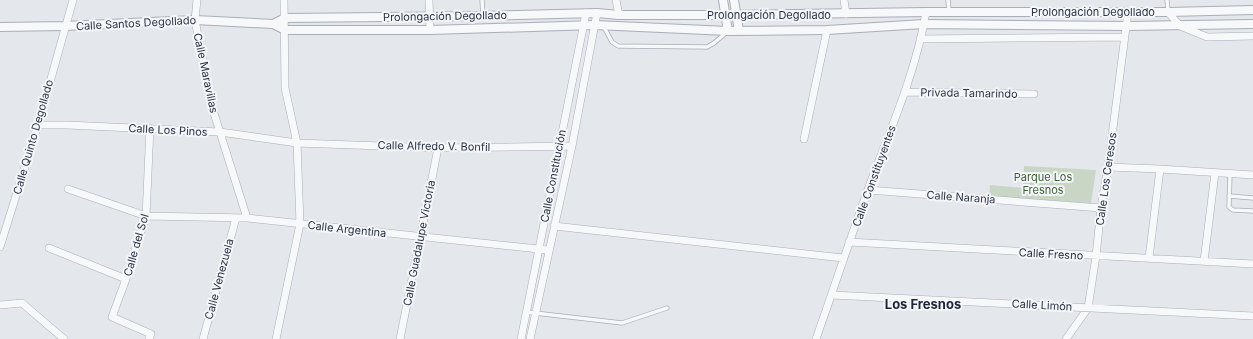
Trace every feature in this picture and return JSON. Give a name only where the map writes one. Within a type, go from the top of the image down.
[{"type":"street","name":"Calle Quinto Degollado","points":[[0,247],[38,125],[72,0]]},
{"type":"street","name":"Calle Maravillas","points":[[197,0],[195,20],[212,107],[247,218]]},
{"type":"street","points":[[276,339],[300,224],[297,143],[285,88],[284,0]]},
{"type":"street","points":[[429,0],[430,30]]},
{"type":"street","points":[[616,0],[619,14]]},
{"type":"street","points":[[723,0],[728,31]]},
{"type":"street","points":[[734,0],[739,31]]},
{"type":"street","points":[[844,0],[846,14]]},
{"type":"street","name":"Prolongación Degollado","points":[[285,18],[482,16],[586,13],[726,15],[1253,10]]},
{"type":"street","name":"Calle Constituyentes","points":[[816,339],[832,295],[843,258],[905,92],[926,12]]},
{"type":"street","name":"Calle Los Ceresos","points":[[1066,339],[1088,308],[1128,12]]},
{"type":"street","points":[[1168,12],[1180,26],[1207,37],[1253,36]]},
{"type":"street","name":"Calle Constitución","points":[[521,339],[586,13]]},
{"type":"street","name":"Calle Constitución","points":[[530,339],[548,250],[572,146],[597,13]]},
{"type":"street","name":"Calle Santos Degollado","points":[[273,24],[285,18]]},
{"type":"street","name":"Calle Santos Degollado","points":[[0,27],[65,26],[195,20],[273,24],[285,30]]},
{"type":"street","name":"Prolongación Degollado","points":[[285,30],[430,30],[595,25],[739,31],[827,30],[924,24],[1180,26],[1253,24]]},
{"type":"street","points":[[804,139],[827,30]]},
{"type":"street","points":[[920,39],[1125,37]]},
{"type":"street","name":"Privada Tamarindo","points":[[905,92],[1034,94]]},
{"type":"street","name":"Calle Los Pinos","points":[[38,125],[150,128],[220,132],[297,143]]},
{"type":"street","name":"Calle del Sol","points":[[150,128],[146,216],[112,317],[150,336]]},
{"type":"street","name":"Calle Alfredo V. Bonfil","points":[[297,143],[438,148],[572,146]]},
{"type":"street","name":"Calle Guadalupe Victoria","points":[[400,339],[438,148]]},
{"type":"street","points":[[1108,167],[1160,169],[1253,176]]},
{"type":"street","points":[[1149,258],[1160,169]]},
{"type":"street","points":[[1204,261],[1215,174]]},
{"type":"street","name":"Calle Argentina","points":[[68,190],[146,216],[247,218],[548,250]]},
{"type":"street","name":"Calle Naranja","points":[[868,190],[1101,208]]},
{"type":"street","name":"Calle Venezuela","points":[[203,339],[236,218]]},
{"type":"street","name":"Calle Constitución","points":[[554,226],[843,258]]},
{"type":"street","name":"Calle Fresno","points":[[849,242],[1253,264]]},
{"type":"street","points":[[49,248],[126,279]]},
{"type":"street","name":"Calle Limón","points":[[832,295],[1253,316]]},
{"type":"street","points":[[0,305],[22,303],[64,339]]},
{"type":"lane","points":[[482,0],[482,16]]},
{"type":"lane","points":[[948,0],[949,12]]},
{"type":"lane","points":[[1167,0],[1168,12]]},
{"type":"lane","points":[[604,26],[612,42],[618,46],[707,46],[714,43],[728,31]]},
{"type":"lane","points":[[1230,174],[1229,207],[1233,210],[1253,211]]},
{"type":"lane","points":[[1229,196],[1253,198]]},
{"type":"lane","points":[[526,312],[622,323],[667,308]]},
{"type":"green space","name":"Parque Los Fresnos","points":[[1024,166],[1096,170],[1091,203],[989,197],[990,185],[1023,188]]},
{"type":"district","name":"Los Fresnos","points":[[923,304]]}]
